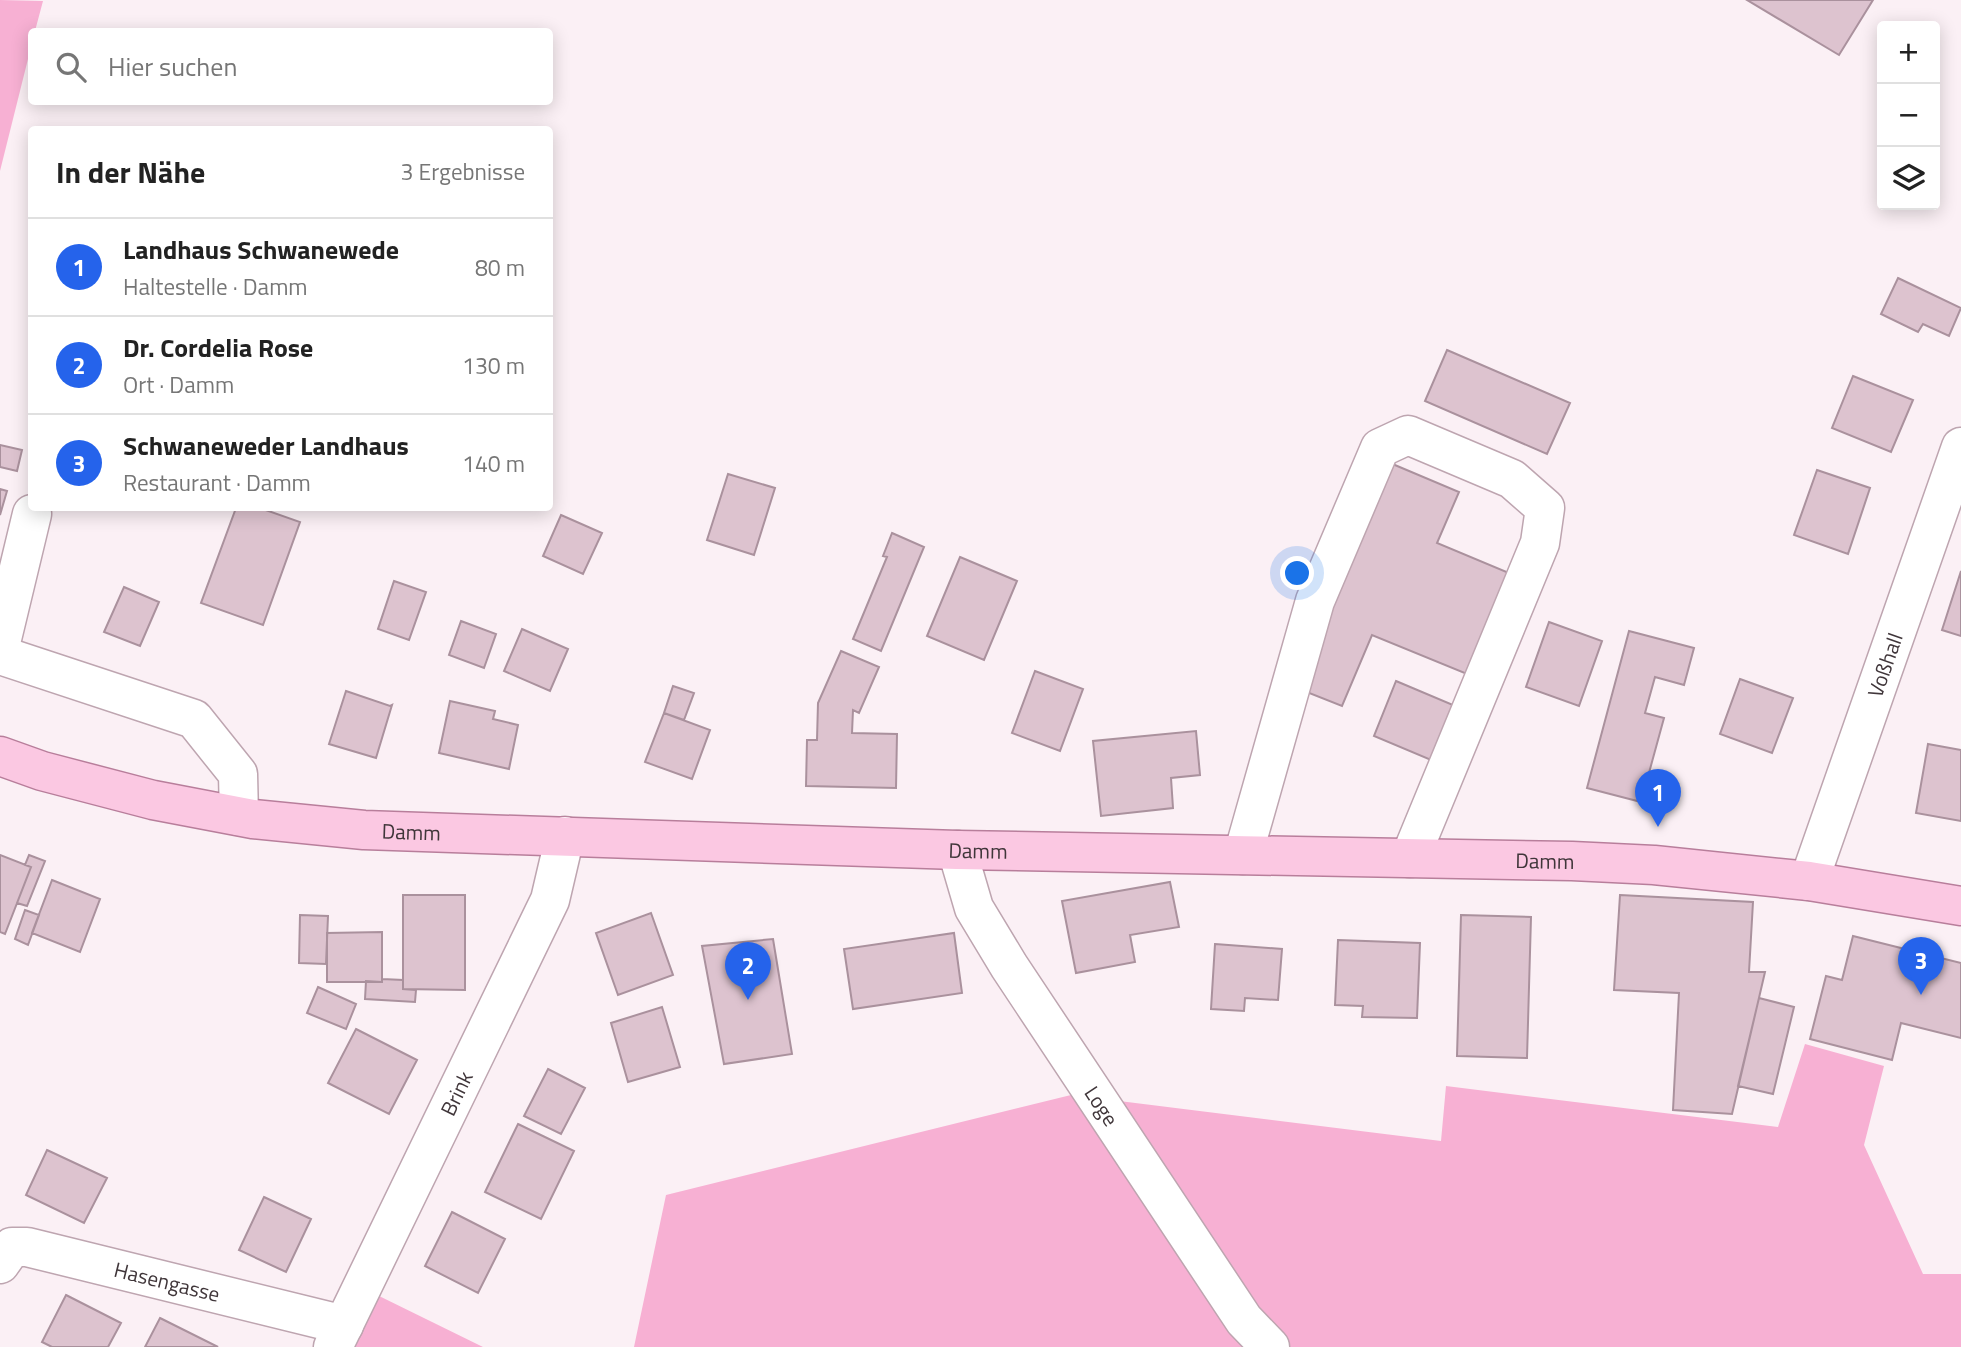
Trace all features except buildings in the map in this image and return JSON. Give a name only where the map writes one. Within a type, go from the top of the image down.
[{"type":"main road","name":"Damm","points":[[0,755],[42,771],[153,800],[239,816],[364,830],[957,850],[1640,864],[1809,881],[1961,906]]},
{"type":"street","points":[[1243,855],[1315,601],[1380,449],[1408,435],[1512,479],[1545,508],[1540,543],[1410,858]]},
{"type":"street","name":"Voßhall","points":[[1809,881],[1961,447]]},
{"type":"street","points":[[0,647],[32,514]]},
{"type":"street","points":[[0,655],[194,719],[238,774],[239,816]]},
{"type":"street","name":"Brink","points":[[338,1336],[550,901],[565,836]]},
{"type":"street","name":"Loge","points":[[957,850],[974,908],[1009,966],[1244,1320],[1270,1347]]},
{"type":"street","name":"Hasengasse","points":[[0,1265],[12,1247],[27,1247],[338,1336]]},
{"type":"shaded area","points":[[0,0],[43,1],[36,28],[28,28],[28,59],[0,171]]},
{"type":"shaded area","points":[[1805,1044],[1884,1066],[1864,1145],[1923,1274],[1961,1274],[1961,1347],[634,1347],[666,1195],[1071,1095],[1441,1141],[1446,1086],[1778,1127]]},
{"type":"shaded area","points":[[373,1293],[483,1347],[347,1347]]},
{"type":"place","name":"Landhaus Schwanewede","points":[[1658,827]]},
{"type":"place","name":"Schwaneweder Landhaus","points":[[1921,995]]},
{"type":"place","name":"Dr. Cordelia Rose","points":[[748,1000]]}]
